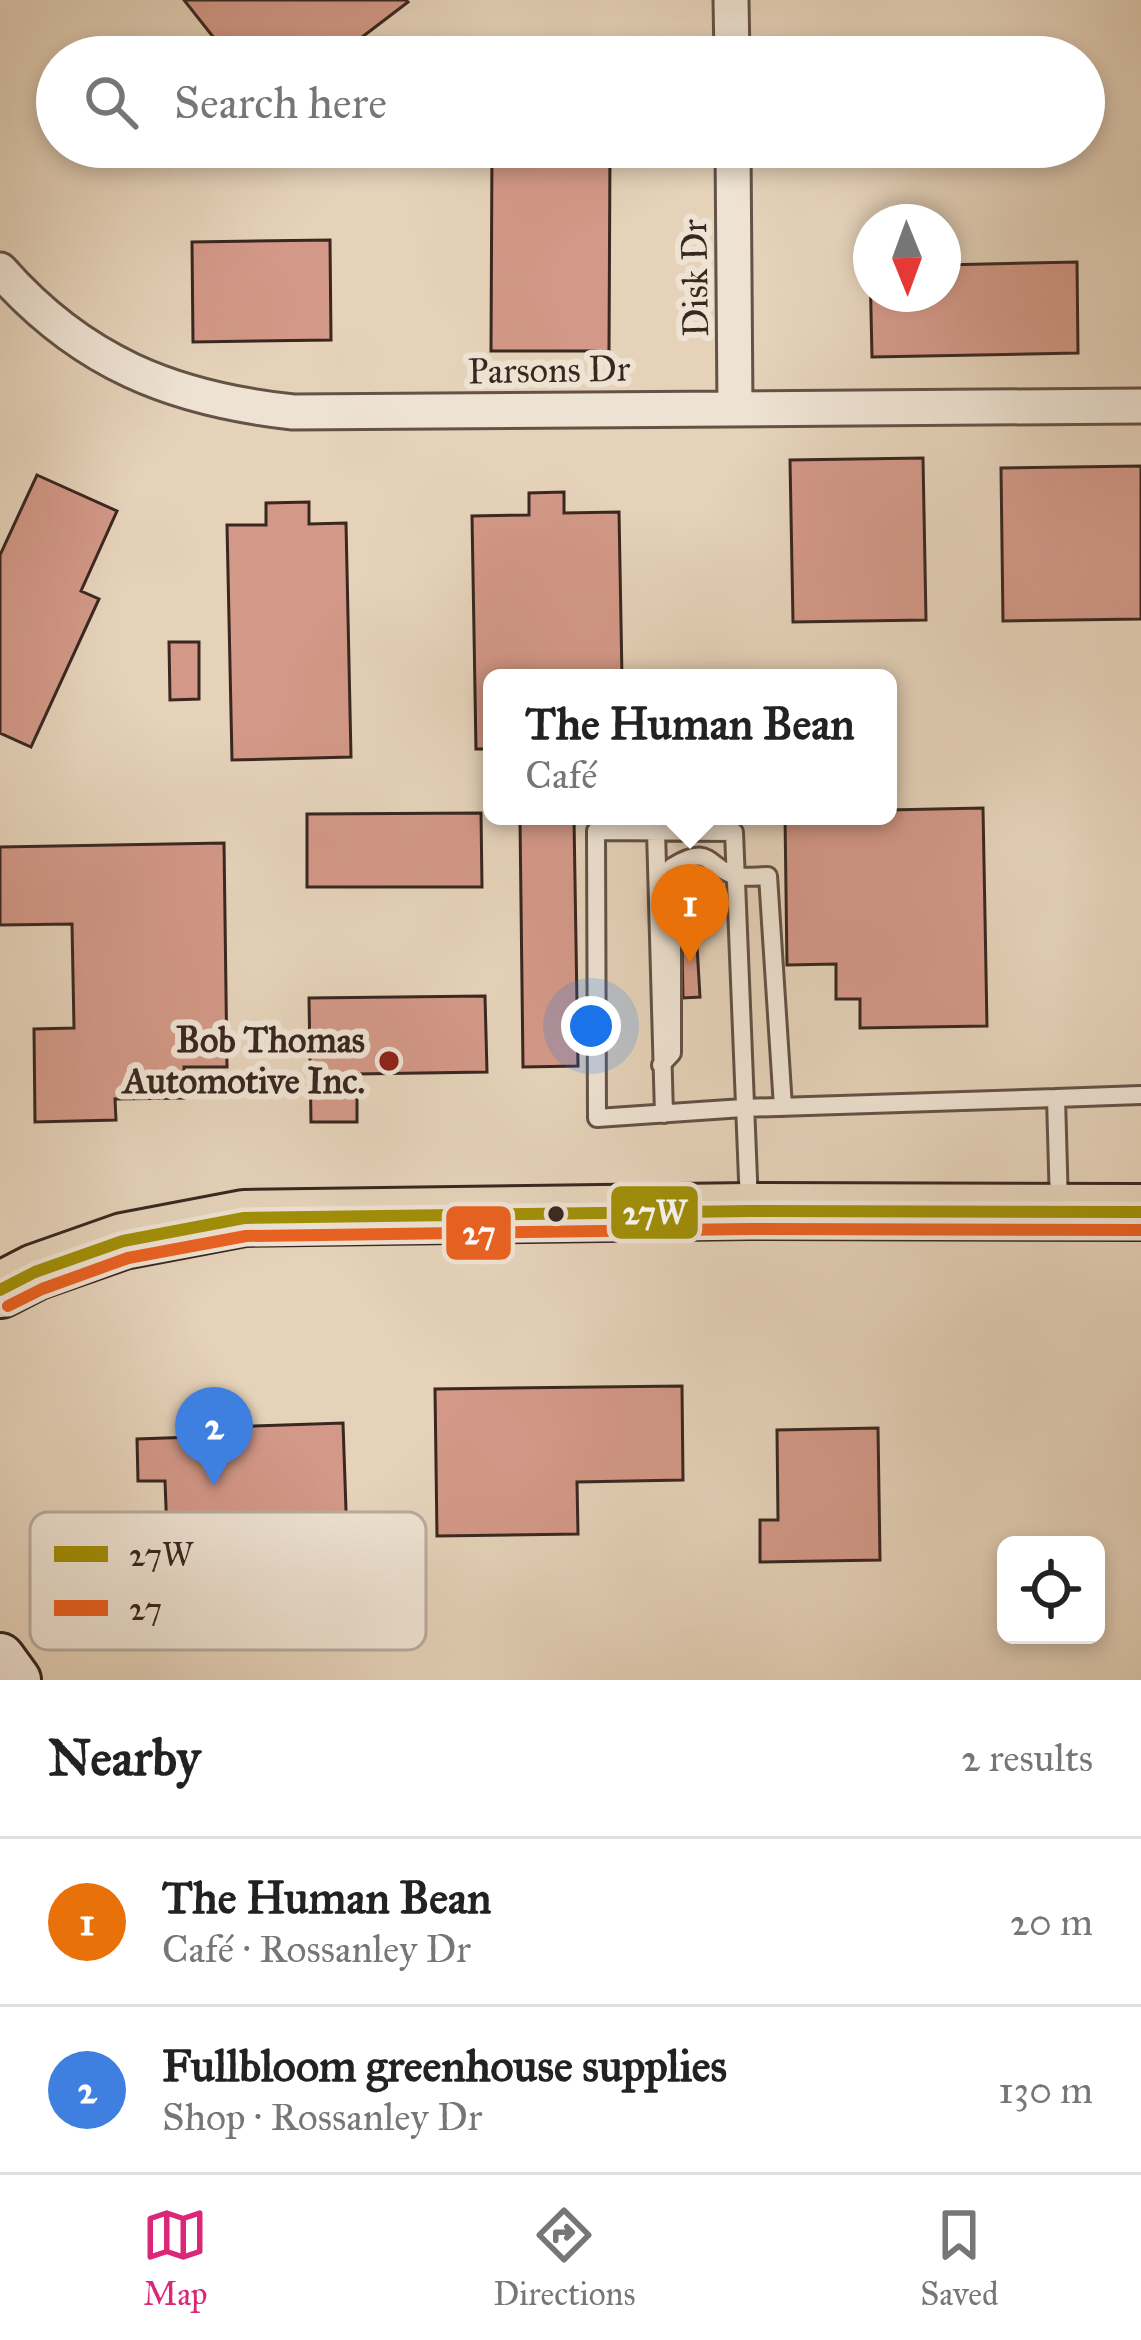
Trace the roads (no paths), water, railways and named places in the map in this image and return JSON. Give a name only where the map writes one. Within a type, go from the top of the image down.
[{"type":"main road","points":[[0,1290],[34,1272],[123,1241],[244,1218],[750,1211],[1141,1212]]},
{"type":"main road","points":[[0,1658],[16,1680]]},
{"type":"street","points":[[731,0],[732,36]]},
{"type":"street","name":"Disk Dr","points":[[733,168],[735,408]]},
{"type":"street","name":"Parsons Dr","points":[[0,270],[48,321],[135,375],[210,400],[293,412],[1141,406]]},
{"type":"lane","points":[[750,1211],[743,1108],[734,832],[596,831],[597,1118],[743,1108],[1141,1095]]},
{"type":"lane","points":[[656,831],[664,1114]]},
{"type":"lane","points":[[661,1066],[672,1053],[672,867],[688,857],[710,858],[734,876],[768,876],[784,1107]]},
{"type":"lane","points":[[1056,1098],[1059,1212]]},
{"type":"place","name":"The Human Bean","points":[[690,963]]},
{"type":"place","name":"Bob Thomas Automotive Inc.","points":[[389,1061]]},
{"type":"place","name":"Fullbloom greenhouse supplies","points":[[214,1486]]}]
